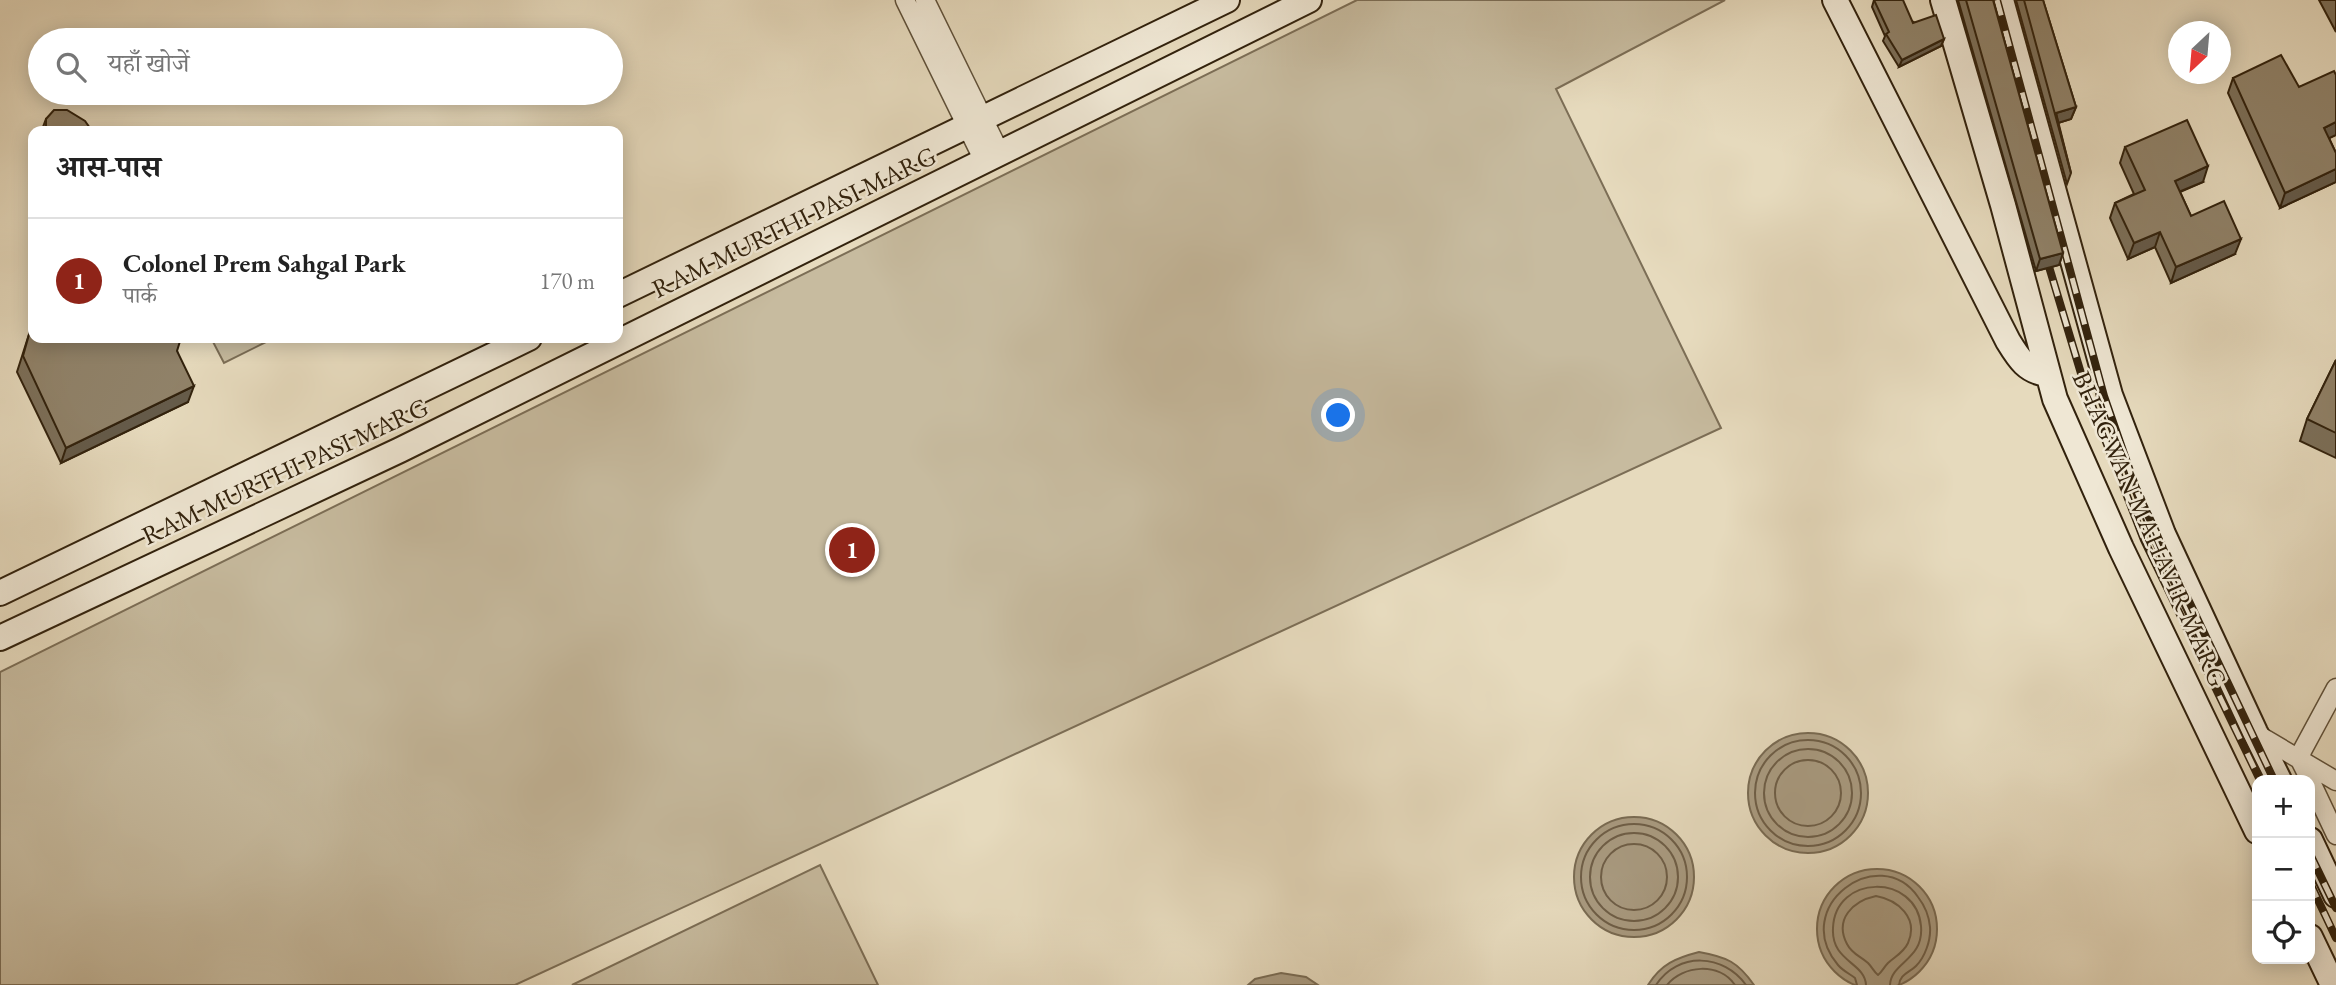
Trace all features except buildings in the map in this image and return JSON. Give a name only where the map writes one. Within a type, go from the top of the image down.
[{"type":"street","points":[[905,0],[975,121]]},
{"type":"street","points":[[925,0],[992,157]]},
{"type":"street","name":"RAM MURTHI PASI MARG","points":[[623,293],[1227,0]]},
{"type":"street","name":"RAM MURTHI PASI MARG","points":[[623,340],[1309,0]]},
{"type":"street","points":[[1836,0],[2008,341],[2025,366],[2034,373],[2048,374]]},
{"type":"street","name":"BHAGWAN MAHAVIR MARG","points":[[1943,0],[2003,205],[2055,399],[2121,548],[2252,821]]},
{"type":"street","name":"BHAGWAN MAHAVIR MARG","points":[[2001,0],[2110,395],[2163,534],[2276,775]]},
{"type":"street","name":"RAM MURTHI PASI MARG","points":[[0,593],[519,343]]},
{"type":"street","name":"RAM MURTHI PASI MARG","points":[[0,638],[400,450],[616,343]]},
{"type":"street","points":[[2308,775],[2300,760],[2305,745],[2336,688]]},
{"type":"street","points":[[2255,732],[2336,781]]},
{"type":"street","points":[[2315,791],[2336,835]]},
{"type":"street","points":[[2315,851],[2336,895]]},
{"type":"street","points":[[2315,947],[2333,985]]},
{"type":"shaded area","points":[[1357,0],[1725,0],[1556,89],[1721,428],[515,985],[0,985],[0,672]]},
{"type":"shaded area","points":[[214,343],[264,343],[224,363]]},
{"type":"shaded area","points":[[820,865],[878,985],[572,985]]},
{"type":"water","points":[[1808,733],[1831,738],[1850,751],[1863,770],[1868,793],[1863,816],[1850,835],[1831,848],[1808,853],[1785,848],[1766,835],[1753,816],[1748,793],[1753,770],[1766,751],[1785,738]]},
{"type":"water","points":[[1634,817],[1657,822],[1676,835],[1689,854],[1694,877],[1689,900],[1676,919],[1657,932],[1634,937],[1611,932],[1592,919],[1579,900],[1574,877],[1579,854],[1592,835],[1611,822]]},
{"type":"water","points":[[1877,869],[1910,879],[1927,896],[1935,917],[1935,941],[1927,962],[1910,979],[1893,986],[1861,986],[1844,979],[1827,962],[1817,929],[1822,906],[1835,887],[1854,874]]},
{"type":"water","points":[[1699,952],[1731,962],[1743,971],[1754,985],[1648,985],[1658,972],[1670,963]]},
{"type":"water","points":[[1281,973],[1306,977],[1318,985],[1248,985],[1255,979]]},
{"type":"railway","points":[[1997,0],[2104,396],[2138,494],[2272,775]]},
{"type":"railway","points":[[2044,250],[2086,390],[2144,540],[2258,775]]},
{"type":"railway","points":[[2315,864],[2336,908]]},
{"type":"railway","points":[[2315,894],[2336,938]]},
{"type":"place","name":"Colonel Prem Sahgal Park","points":[[852,550]]}]
